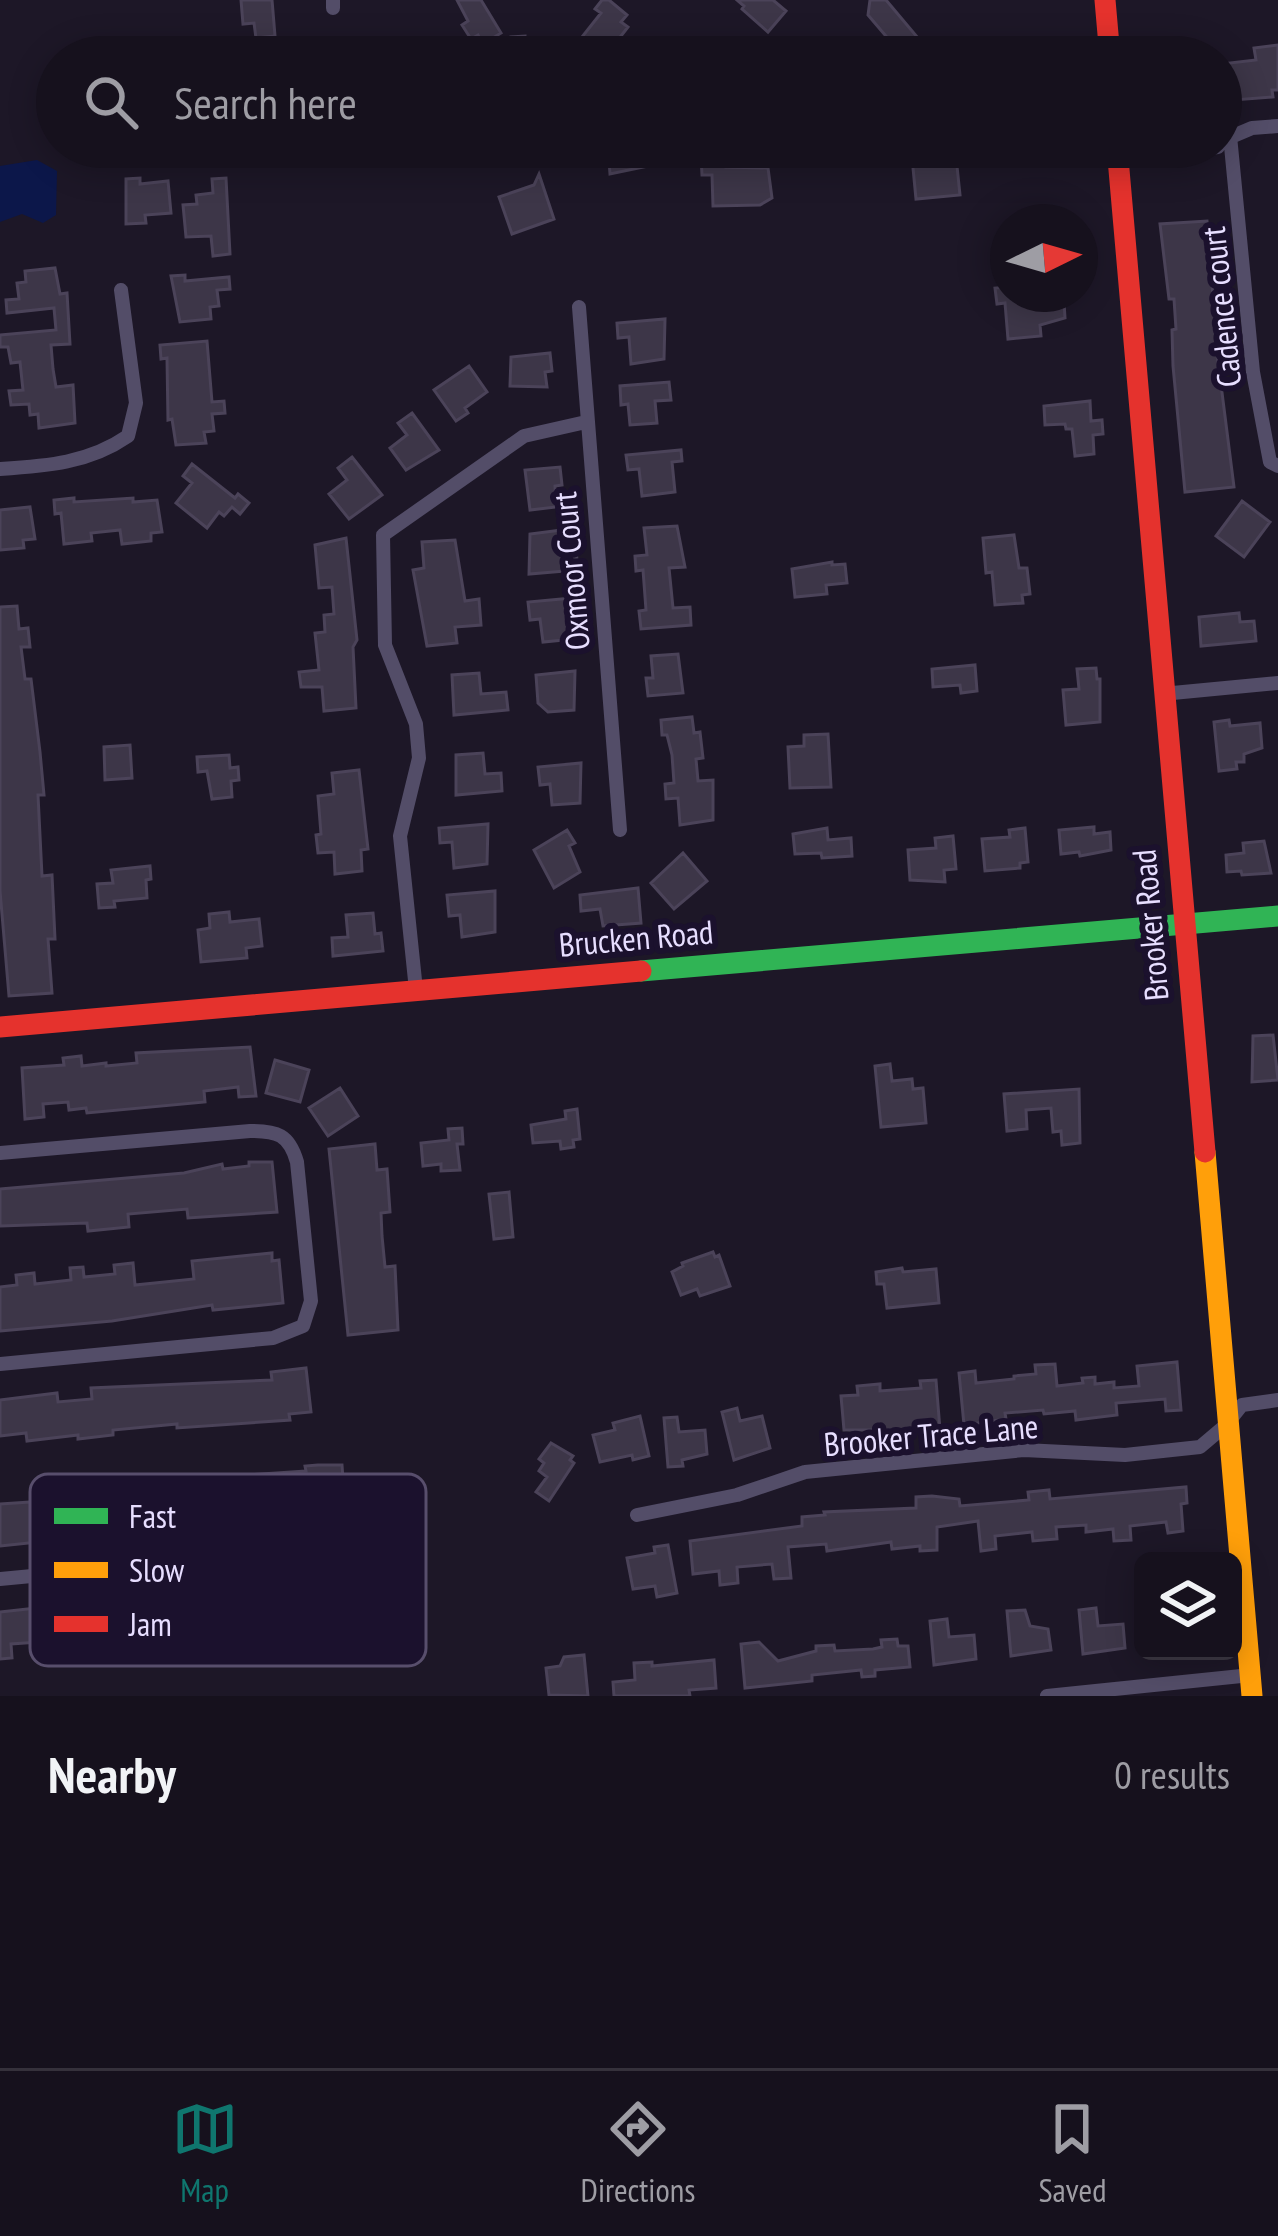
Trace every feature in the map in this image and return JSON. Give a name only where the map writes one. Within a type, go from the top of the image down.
[{"type":"street","points":[[1105,0],[1108,36]]},
{"type":"street","points":[[1242,135],[1278,125]]},
{"type":"street","name":"Brooker Road","points":[[1119,168],[1252,1685]]},
{"type":"street","name":"Cadence court","points":[[1227,168],[1253,372],[1270,462],[1278,466]]},
{"type":"street","points":[[0,470],[54,465],[104,453],[128,436],[136,403],[121,290]]},
{"type":"street","name":"Oxmoor Court","points":[[578,307],[620,830]]},
{"type":"street","points":[[416,990],[400,836],[419,758],[416,724],[385,646],[383,535],[524,436],[586,422]]},
{"type":"street","points":[[1162,694],[1278,683]]},
{"type":"street","name":"Brucken Road","points":[[0,1027],[1278,916]]},
{"type":"street","points":[[0,1153],[250,1131],[282,1134],[292,1144],[297,1162],[311,1301],[303,1326],[273,1337],[0,1364]]},
{"type":"street","name":"Brooker Trace Lane","points":[[637,1515],[737,1495],[805,1472],[1024,1450],[1125,1455],[1200,1447],[1243,1405],[1278,1400]]},
{"type":"street","points":[[0,1579],[30,1576]]},
{"type":"street","points":[[1047,1696],[1252,1685]]},
{"type":"shaded area","points":[[36,160],[36,168],[57,171],[56,215],[43,223],[22,214],[0,222],[0,166]]},
{"type":"building","points":[[241,0],[272,0],[275,36],[256,36],[254,23],[243,24]]},
{"type":"building","points":[[457,0],[481,0],[501,33],[469,36],[462,25],[468,21]]},
{"type":"building","points":[[602,0],[609,0],[627,15],[621,22],[628,27],[621,36],[583,36],[601,13],[595,9]]},
{"type":"building","points":[[737,0],[773,0],[786,11],[768,32]]},
{"type":"building","points":[[870,0],[886,0],[916,36],[886,36],[868,15]]},
{"type":"building","points":[[1278,45],[1278,90],[1272,90],[1273,97],[1242,99],[1242,62],[1256,60],[1254,48]]},
{"type":"building","points":[[702,168],[768,168],[772,198],[760,205],[713,206],[712,175],[702,175]]},
{"type":"building","points":[[913,168],[957,168],[960,195],[916,199]]},
{"type":"building","points":[[539,174],[554,219],[512,234],[499,197],[534,185]]},
{"type":"building","points":[[140,178],[140,184],[168,181],[171,213],[145,215],[146,223],[126,224],[126,179]]},
{"type":"building","points":[[226,178],[230,254],[213,256],[211,236],[186,237],[183,205],[197,204],[196,195],[213,193],[212,179]]},
{"type":"building","points":[[1207,221],[1234,487],[1185,492],[1173,366],[1174,299],[1169,299],[1160,224]]},
{"type":"building","points":[[55,268],[60,294],[67,293],[70,344],[51,345],[53,369],[56,387],[73,385],[75,423],[39,428],[38,414],[30,415],[29,404],[11,405],[9,391],[23,390],[20,362],[11,363],[8,347],[0,347],[0,335],[56,330],[54,308],[7,313],[6,300],[19,299],[17,283],[26,282],[25,271]]},
{"type":"building","points":[[185,275],[185,281],[229,277],[230,289],[217,290],[219,306],[210,307],[211,319],[180,322],[171,276]]},
{"type":"building","points":[[1006,312],[1065,312],[1065,318],[1040,325],[1041,336],[1008,339]]},
{"type":"building","points":[[665,319],[664,359],[631,364],[629,337],[618,338],[617,323]]},
{"type":"building","points":[[207,341],[212,402],[224,401],[225,413],[212,414],[214,431],[204,432],[206,443],[176,445],[172,419],[168,420],[167,358],[161,359],[160,345]]},
{"type":"building","points":[[550,353],[547,387],[510,386],[511,357]]},
{"type":"building","points":[[469,366],[487,392],[456,421],[434,390]]},
{"type":"building","points":[[669,382],[671,400],[655,401],[657,423],[630,425],[628,404],[621,405],[620,386]]},
{"type":"building","points":[[1090,401],[1091,421],[1102,420],[1103,434],[1093,435],[1094,454],[1075,456],[1072,429],[1065,424],[1045,425],[1044,406]]},
{"type":"building","points":[[412,413],[439,450],[406,470],[390,448],[407,435],[398,423]]},
{"type":"building","points":[[681,450],[682,461],[672,462],[675,492],[642,496],[639,469],[628,470],[626,455]]},
{"type":"building","points":[[352,457],[382,495],[349,519],[329,494],[347,480],[338,468]]},
{"type":"building","points":[[192,464],[235,498],[238,494],[249,503],[240,514],[232,507],[224,516],[219,512],[207,528],[176,503],[192,483],[183,476]]},
{"type":"building","points":[[560,467],[562,485],[555,486],[556,507],[530,510],[525,470]]},
{"type":"building","points":[[74,498],[74,502],[157,500],[162,532],[151,533],[151,541],[122,544],[120,530],[91,533],[92,541],[64,544],[61,513],[55,514],[54,500]]},
{"type":"building","points":[[1242,501],[1270,522],[1244,557],[1216,536]]},
{"type":"building","points":[[30,507],[35,539],[23,540],[24,548],[0,550],[0,510]]},
{"type":"building","points":[[677,526],[685,567],[669,568],[673,608],[690,607],[691,625],[641,629],[639,611],[646,610],[643,570],[636,571],[635,556],[647,555],[644,528]]},
{"type":"building","points":[[562,530],[564,551],[576,550],[578,570],[529,574],[530,534]]},
{"type":"building","points":[[1014,535],[1019,568],[1027,568],[1030,594],[1022,595],[1023,603],[995,605],[983,538]]},
{"type":"building","points":[[346,538],[357,640],[353,647],[356,708],[324,711],[322,687],[301,687],[299,672],[319,670],[315,633],[325,632],[324,615],[334,614],[332,587],[319,588],[315,545]]},
{"type":"building","points":[[455,540],[465,601],[479,599],[481,625],[455,627],[457,643],[427,646],[413,570],[424,568],[422,542]]},
{"type":"building","points":[[845,564],[847,583],[826,585],[827,594],[795,597],[792,569]]},
{"type":"building","points":[[573,598],[575,639],[543,642],[540,619],[530,620],[528,602]]},
{"type":"building","points":[[17,606],[19,629],[28,628],[30,647],[21,647],[25,679],[31,679],[40,752],[42,876],[52,875],[55,939],[48,939],[52,993],[9,996],[0,891],[0,607]]},
{"type":"building","points":[[1239,613],[1240,622],[1254,621],[1256,641],[1201,646],[1199,617]]},
{"type":"building","points":[[678,654],[683,693],[648,696],[646,678],[653,678],[651,656]]},
{"type":"building","points":[[975,665],[977,691],[961,693],[960,685],[933,687],[932,669]]},
{"type":"building","points":[[1096,668],[1100,722],[1066,725],[1063,690],[1079,689],[1077,669]]},
{"type":"building","points":[[575,671],[574,710],[548,712],[538,703],[536,675]]},
{"type":"building","points":[[479,673],[481,694],[506,692],[508,710],[454,715],[452,675]]},
{"type":"building","points":[[692,717],[694,733],[700,732],[703,758],[696,759],[698,781],[713,780],[713,820],[680,825],[678,798],[666,799],[665,784],[674,783],[672,755],[661,720]]},
{"type":"building","points":[[1229,720],[1230,726],[1260,723],[1262,748],[1244,754],[1244,762],[1236,762],[1237,769],[1219,771],[1214,722]]},
{"type":"building","points":[[828,734],[831,787],[790,788],[788,747],[804,746],[804,735]]},
{"type":"building","points":[[130,745],[132,778],[105,780],[104,747]]},
{"type":"building","points":[[483,753],[485,774],[501,773],[502,791],[456,795],[456,755]]},
{"type":"building","points":[[229,755],[230,768],[238,767],[239,780],[231,781],[232,797],[212,799],[207,771],[198,772],[197,757]]},
{"type":"building","points":[[581,763],[580,803],[552,805],[550,784],[540,785],[538,767]]},
{"type":"building","points":[[359,770],[368,849],[361,850],[362,871],[335,874],[334,852],[318,853],[318,796],[334,794],[332,773]]},
{"type":"building","points":[[488,824],[487,864],[454,868],[452,842],[440,843],[439,828]]},
{"type":"building","points":[[1094,827],[1094,834],[1110,832],[1111,850],[1061,854],[1059,830]]},
{"type":"building","points":[[827,828],[828,840],[851,838],[852,856],[795,854],[793,834]]},
{"type":"building","points":[[1025,828],[1028,862],[1020,863],[1020,868],[985,871],[982,839],[1010,837],[1009,830]]},
{"type":"building","points":[[567,830],[575,843],[569,846],[580,872],[554,888],[534,850]]},
{"type":"building","points":[[953,836],[956,869],[944,870],[945,882],[910,880],[908,850],[936,848],[935,838]]},
{"type":"building","points":[[1264,841],[1271,873],[1227,872],[1226,855],[1244,853],[1243,843]]},
{"type":"building","points":[[683,853],[707,881],[674,909],[651,883]]},
{"type":"building","points":[[150,866],[147,898],[114,901],[115,907],[99,908],[97,884],[113,883],[111,870]]},
{"type":"building","points":[[638,888],[641,923],[603,926],[600,909],[581,911],[580,895]]},
{"type":"building","points":[[495,891],[495,932],[462,937],[460,915],[449,916],[447,895]]},
{"type":"building","points":[[229,912],[230,922],[259,919],[262,946],[246,948],[247,958],[201,962],[198,930],[210,928],[209,914]]},
{"type":"building","points":[[373,913],[383,951],[333,956],[332,938],[348,937],[346,915]]},
{"type":"building","points":[[1273,1035],[1278,1080],[1252,1082],[1253,1036]]},
{"type":"building","points":[[250,1047],[256,1096],[239,1097],[238,1087],[204,1091],[205,1102],[87,1113],[86,1108],[69,1110],[68,1102],[43,1104],[44,1117],[25,1119],[22,1068],[64,1065],[63,1058],[81,1056],[82,1066],[106,1066],[137,1063],[136,1053]]},
{"type":"building","points":[[275,1060],[309,1070],[300,1102],[266,1093]]},
{"type":"building","points":[[890,1064],[892,1081],[912,1079],[913,1089],[923,1088],[926,1123],[881,1127],[875,1066]]},
{"type":"building","points":[[340,1088],[358,1116],[328,1136],[309,1108]]},
{"type":"building","points":[[1079,1089],[1080,1143],[1062,1145],[1061,1131],[1053,1132],[1051,1108],[1026,1110],[1027,1129],[1007,1131],[1004,1094]]},
{"type":"building","points":[[577,1109],[580,1139],[573,1140],[574,1147],[561,1149],[560,1141],[533,1143],[531,1125],[566,1119],[565,1111]]},
{"type":"building","points":[[462,1128],[463,1144],[457,1144],[460,1170],[441,1171],[441,1164],[423,1166],[421,1143],[449,1140],[448,1129]]},
{"type":"building","points":[[375,1144],[377,1170],[387,1169],[390,1212],[381,1213],[382,1236],[385,1267],[395,1266],[398,1330],[348,1335],[329,1149]]},
{"type":"building","points":[[249,1162],[272,1162],[277,1212],[188,1218],[187,1209],[128,1214],[129,1227],[88,1231],[87,1223],[0,1226],[0,1189],[184,1173],[222,1164],[223,1169],[249,1166]]},
{"type":"building","points":[[509,1192],[513,1237],[494,1239],[489,1194]]},
{"type":"building","points":[[713,1252],[719,1255],[730,1286],[700,1296],[697,1289],[681,1295],[672,1272],[682,1263]]},
{"type":"building","points":[[272,1253],[272,1261],[279,1260],[283,1303],[213,1310],[212,1305],[112,1321],[0,1331],[0,1287],[17,1285],[16,1275],[34,1273],[35,1284],[71,1280],[70,1268],[83,1267],[84,1277],[115,1274],[114,1265],[133,1263],[135,1285],[194,1279],[192,1261]]},
{"type":"building","points":[[902,1268],[903,1272],[936,1269],[939,1303],[887,1308],[884,1284],[877,1284],[876,1272]]},
{"type":"building","points":[[1177,1362],[1181,1410],[1166,1411],[1165,1399],[1116,1403],[1117,1415],[1076,1420],[1075,1411],[1044,1414],[1043,1410],[1005,1413],[1006,1419],[964,1425],[959,1373],[975,1371],[976,1383],[1036,1374],[1035,1365],[1055,1364],[1057,1386],[1095,1377],[1095,1384],[1114,1382],[1114,1388],[1139,1386],[1137,1366]]},
{"type":"building","points":[[306,1368],[311,1412],[289,1414],[290,1420],[177,1428],[177,1424],[113,1430],[113,1435],[78,1439],[78,1435],[27,1441],[26,1433],[0,1436],[0,1400],[57,1393],[58,1402],[92,1399],[91,1388],[272,1380],[271,1372]]},
{"type":"building","points":[[936,1380],[940,1430],[844,1430],[841,1396],[858,1395],[857,1386],[880,1384],[880,1391],[921,1388],[920,1381]]},
{"type":"building","points":[[737,1408],[740,1421],[762,1416],[770,1448],[734,1460],[722,1412]]},
{"type":"building","points":[[640,1416],[649,1456],[600,1462],[593,1435],[615,1430],[613,1423]]},
{"type":"building","points":[[677,1417],[679,1432],[705,1430],[707,1454],[682,1460],[683,1466],[668,1467],[664,1418]]},
{"type":"building","points":[[551,1443],[573,1456],[574,1463],[549,1501],[536,1492],[547,1477],[539,1471],[544,1463],[539,1459]]},
{"type":"building","points":[[342,1465],[343,1474],[262,1474],[306,1471],[305,1466]]},
{"type":"building","points":[[1186,1487],[1187,1503],[1181,1504],[1183,1531],[1168,1533],[1166,1522],[1130,1526],[1131,1540],[1114,1541],[1113,1529],[1086,1532],[1086,1525],[1056,1527],[1057,1539],[1033,1541],[1032,1532],[995,1536],[996,1549],[981,1551],[978,1521],[937,1527],[937,1550],[920,1551],[920,1546],[892,1549],[891,1542],[827,1551],[826,1544],[788,1547],[791,1578],[774,1579],[772,1564],[737,1567],[738,1583],[720,1585],[719,1571],[693,1574],[690,1541],[802,1526],[802,1517],[824,1512],[916,1508],[916,1497],[959,1499],[960,1506],[1029,1500],[1028,1492],[1049,1490],[1050,1499]]},
{"type":"building","points":[[30,1502],[30,1543],[0,1546],[0,1504]]},
{"type":"building","points":[[668,1545],[677,1593],[657,1597],[655,1586],[633,1589],[627,1558],[655,1553],[654,1547]]},
{"type":"building","points":[[1096,1608],[1098,1626],[1123,1624],[1125,1648],[1083,1654],[1079,1610]]},
{"type":"building","points":[[30,1609],[30,1643],[11,1644],[12,1658],[0,1659],[0,1612]]},
{"type":"building","points":[[1025,1610],[1030,1626],[1048,1629],[1051,1650],[1011,1656],[1007,1611]]},
{"type":"building","points":[[947,1619],[949,1637],[974,1635],[976,1659],[934,1665],[930,1621]]},
{"type":"building","points":[[897,1639],[898,1646],[908,1646],[910,1667],[875,1670],[875,1676],[862,1677],[861,1670],[745,1688],[741,1644],[759,1642],[778,1661],[816,1651],[816,1646],[834,1645],[835,1651],[873,1649],[882,1647],[881,1640]]},
{"type":"building","points":[[584,1655],[588,1696],[549,1695],[546,1668],[560,1666],[564,1657]]},
{"type":"building","points":[[714,1660],[716,1688],[689,1690],[690,1696],[614,1696],[613,1682],[635,1680],[634,1663],[652,1662],[652,1666]]},
{"type":"traffic: fast","points":[[641,971],[1278,916]]},
{"type":"traffic: slow","points":[[1205,1152],[1252,1696]]},
{"type":"traffic: jam","points":[[1105,0],[1108,36]]},
{"type":"traffic: jam","points":[[1119,168],[1205,1152]]},
{"type":"traffic: jam","points":[[0,1027],[641,971]]}]
